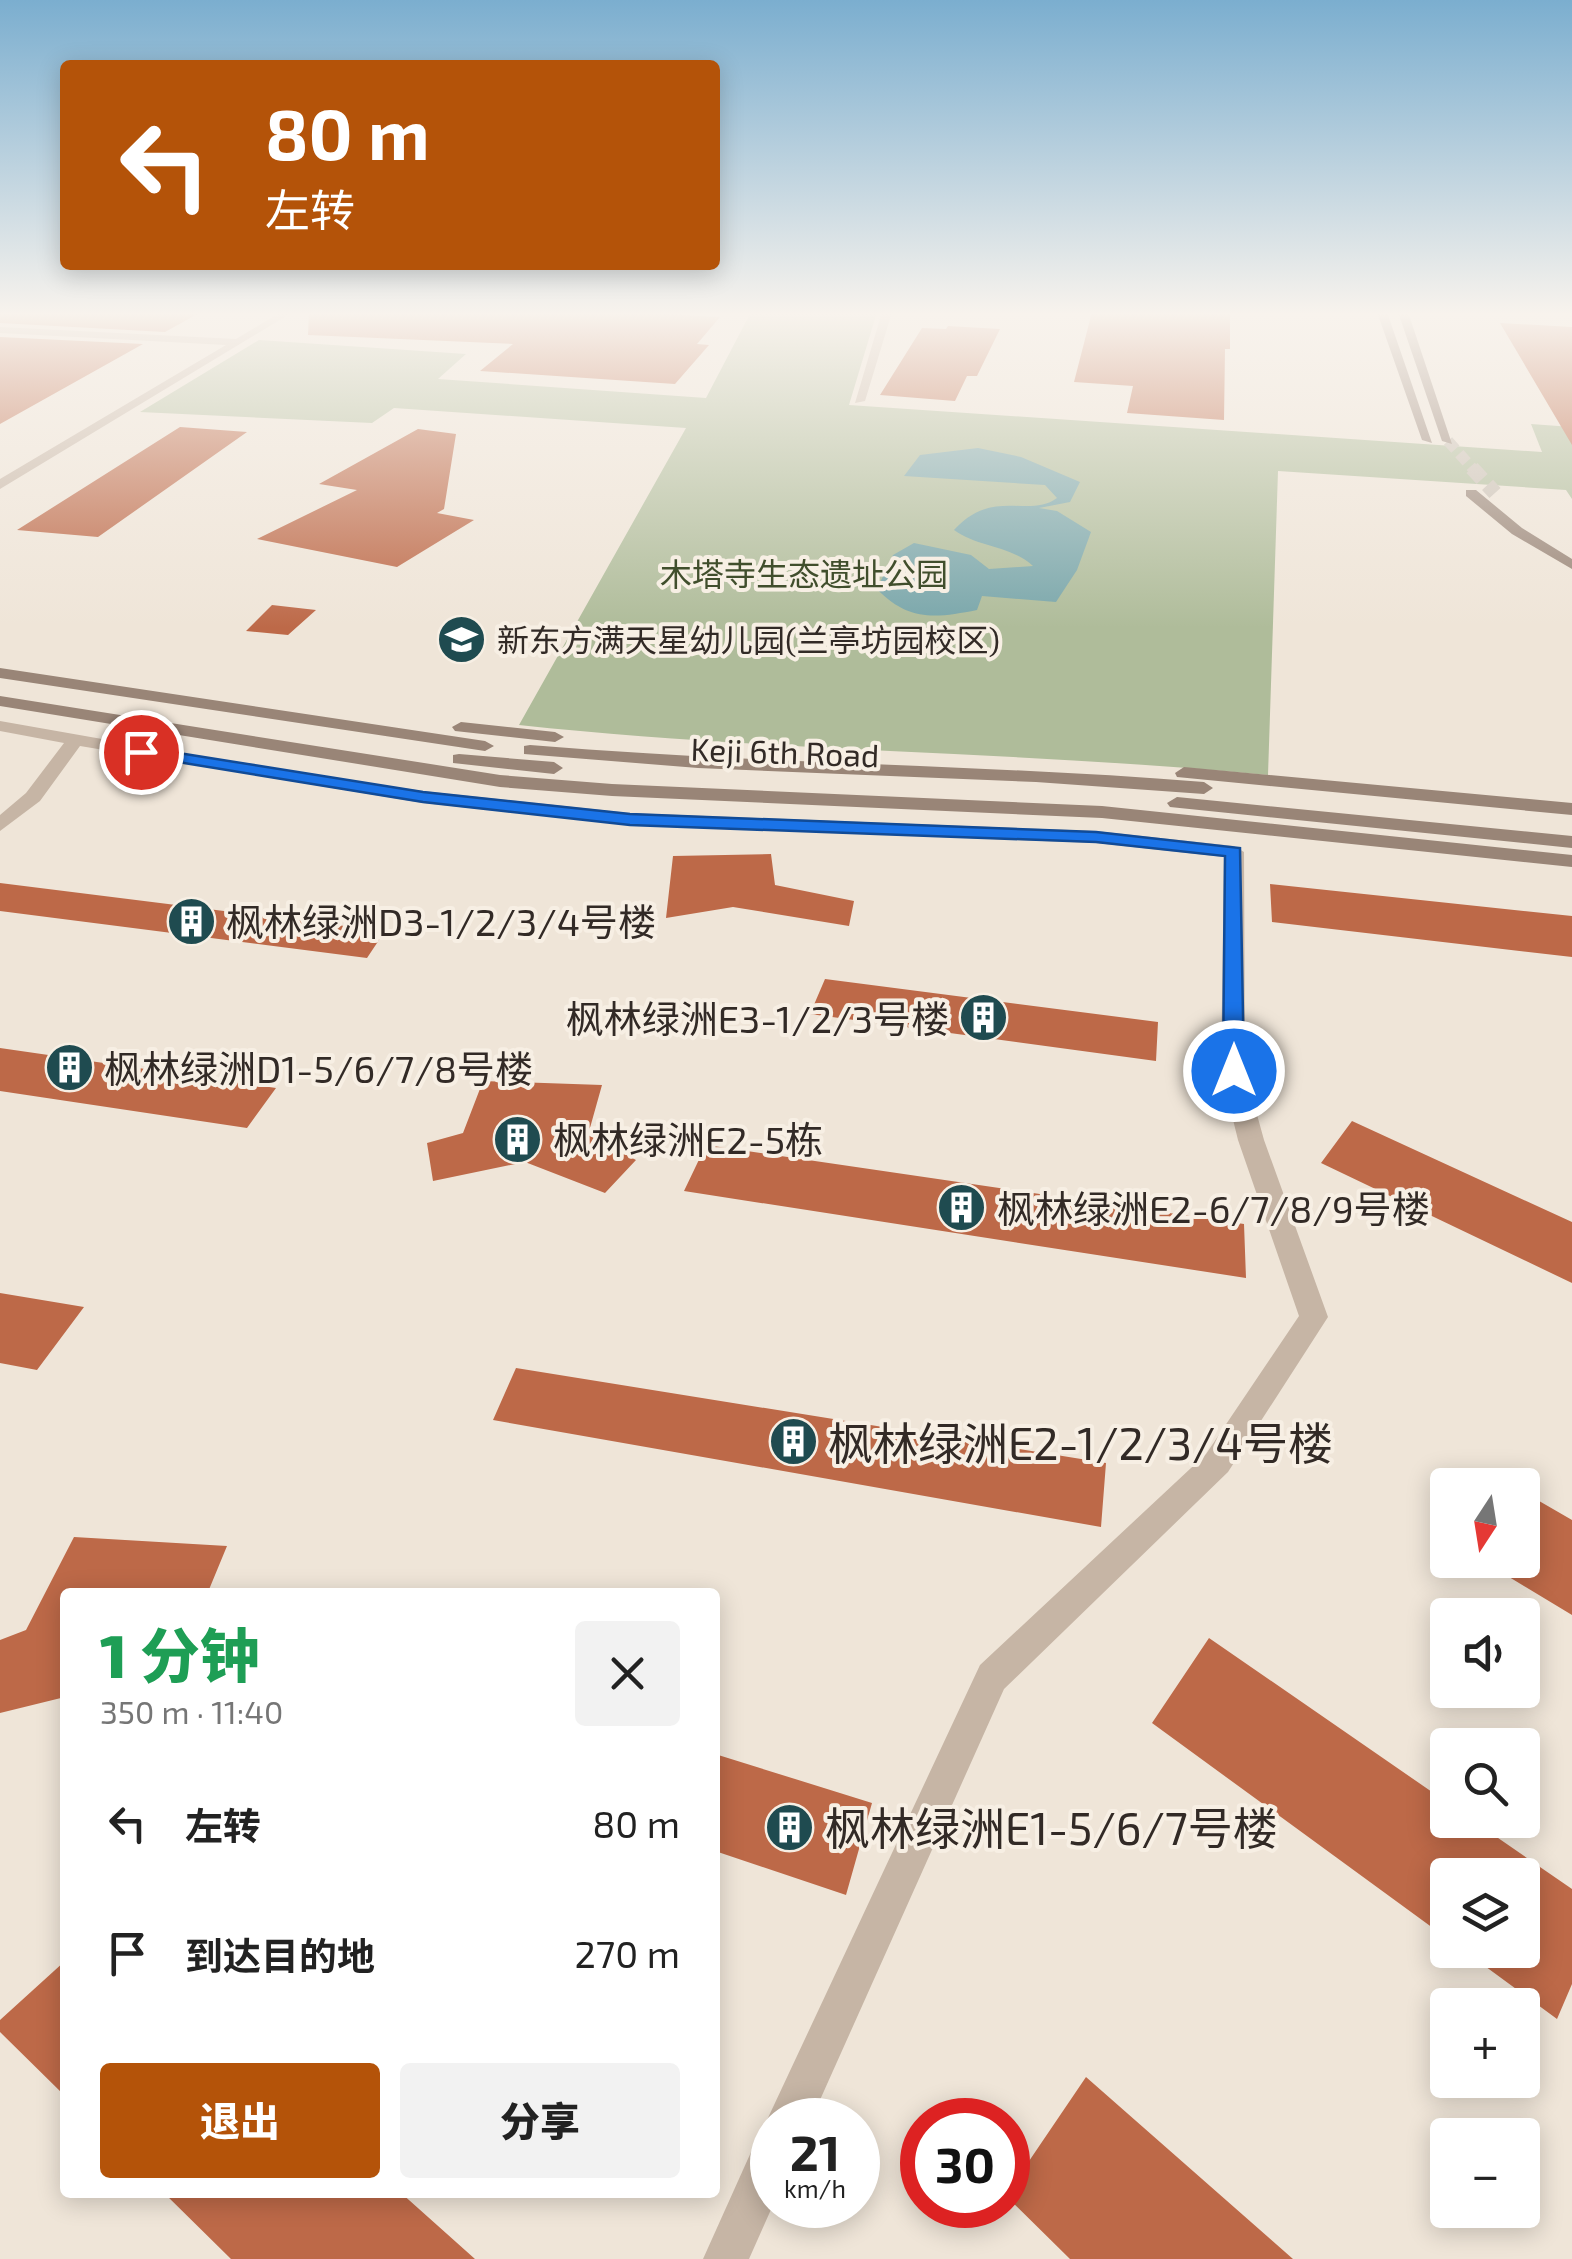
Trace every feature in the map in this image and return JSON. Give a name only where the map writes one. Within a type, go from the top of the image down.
[{"type":"main road","points":[[1420,417],[1428,440]]},
{"type":"main road","points":[[1440,417],[1448,441]]},
{"type":"main road","points":[[1472,493],[1518,531],[1572,565]]},
{"type":"main road","points":[[1495,493],[1540,531],[1572,550]]},
{"type":"main road","points":[[0,658],[159,678],[403,720],[610,743],[1118,766],[1572,810]]},
{"type":"main road","name":"Keji 6th Road","points":[[0,673],[132,690],[431,740],[594,757],[1048,777],[1572,826]]},
{"type":"main road","name":"Keji 6th Road","points":[[0,686],[116,701],[403,751],[611,774],[1039,791],[1572,842]]},
{"type":"main road","points":[[0,701],[397,767],[500,780],[612,790],[1102,812],[1572,861]]},
{"type":"street","points":[[0,472],[96,417]]},
{"type":"street","points":[[0,485],[107,417]]},
{"type":"street","points":[[0,726],[423,797],[630,819],[1096,837],[1234,852],[1234,1071],[1251,1140],[1314,1317],[1217,1463],[992,1677],[800,2098]]},
{"type":"street","points":[[0,825],[33,797],[75,740]]},
{"type":"street","points":[[726,2259],[750,2206]]},
{"type":"green space","name":"木塔寺生态遗址公园","points":[[254,417],[380,417],[372,423]]},
{"type":"green space","name":"木塔寺生态遗址公园","points":[[532,417],[1032,417],[1542,452],[1531,424],[1572,427],[1572,499],[1566,490],[1278,471],[1268,775],[706,741],[519,725],[686,428]]},
{"type":"water","points":[[978,448],[1021,457],[1080,482],[1070,502],[1039,508],[1057,511],[1091,532],[1077,570],[1056,602],[982,596],[977,610],[936,616],[900,607],[877,589],[893,555],[914,543],[971,555],[989,569],[1033,566],[1014,554],[954,530],[983,510],[1035,506],[1057,498],[1045,485],[904,476],[920,455]]},
{"type":"building","points":[[1556,417],[1572,417],[1572,445]]},
{"type":"building","points":[[180,427],[247,432],[98,537],[17,530]]},
{"type":"building","points":[[418,429],[456,434],[444,509],[437,513],[474,520],[397,567],[257,539],[357,490],[319,484]]},
{"type":"building","points":[[272,605],[316,610],[288,635],[246,631]]},
{"type":"building","points":[[771,854],[775,885],[854,901],[849,926],[733,907],[666,918],[673,856]]},
{"type":"building","name":"枫林绿洲D3-1/2/3/4号楼","points":[[0,883],[385,931],[367,958],[0,911]]},
{"type":"building","points":[[1270,884],[1572,916],[1572,957],[1272,922]]},
{"type":"building","name":"枫林绿洲E3-1/2/3号楼","points":[[825,979],[1158,1022],[1156,1061],[810,1014]]},
{"type":"building","name":"枫林绿洲D1-5/6/7/8号楼","points":[[0,1048],[276,1088],[247,1128],[0,1091]]},
{"type":"building","name":"枫林绿洲E2-5栋","points":[[483,1081],[602,1085],[588,1135],[636,1160],[605,1193],[525,1162],[433,1181],[427,1143],[463,1133]]},
{"type":"building","points":[[1352,1121],[1572,1222],[1572,1283],[1321,1163]]},
{"type":"building","name":"枫林绿洲E2-6/7/8/9号楼","points":[[706,1145],[1244,1224],[1246,1278],[684,1191]]},
{"type":"building","points":[[0,1293],[84,1307],[37,1370],[0,1363]]},
{"type":"building","name":"枫林绿洲E2-1/2/3/4号楼","points":[[516,1368],[1106,1463],[1101,1527],[493,1420]]},
{"type":"building","points":[[1540,1501],[1572,1520],[1572,1615],[1511,1578],[1540,1578]]},
{"type":"building","points":[[74,1537],[227,1546],[210,1588],[60,1588],[60,1698],[0,1713],[0,1640],[26,1630]]},
{"type":"building","points":[[1209,1638],[1430,1791],[1430,1838],[1498,1838],[1527,1858],[1430,1858],[1430,1926],[1152,1723]]},
{"type":"building","name":"枫林绿洲E1-5/6/7号楼","points":[[720,1756],[872,1803],[846,1895],[720,1853]]},
{"type":"building","points":[[1540,1867],[1572,1889],[1572,1984],[1557,2019],[1540,2007],[1540,1988],[1515,1988],[1488,1968],[1540,1968]]},
{"type":"building","points":[[60,1966],[60,2091],[0,2032],[0,2020]]},
{"type":"building","points":[[1086,2077],[1293,2259],[1070,2259],[1030,2220],[1030,2160]]},
{"type":"building","points":[[169,2198],[407,2198],[475,2259],[231,2259]]},
{"type":"tunnel","points":[[1448,441],[1474,470]]},
{"type":"tunnel","points":[[1472,468],[1495,493]]},
{"type":"place","name":"新东方满天星幼儿园(兰亭坊园校区)","points":[[462,639]]},
{"type":"place","name":"枫林绿洲D3-1/2/3/4号楼","points":[[191,921]]},
{"type":"place","name":"枫林绿洲E3-1/2/3号楼","points":[[984,1018]]},
{"type":"place","name":"枫林绿洲D1-5/6/7/8号楼","points":[[69,1068]]},
{"type":"place","name":"枫林绿洲E2-5栋","points":[[518,1139]]},
{"type":"place","name":"枫林绿洲E2-6/7/8/9号楼","points":[[962,1208]]},
{"type":"place","name":"枫林绿洲E2-1/2/3/4号楼","points":[[793,1442]]},
{"type":"place","name":"枫林绿洲E1-5/6/7号楼","points":[[790,1827]]},
{"type":"route","points":[[141,752],[423,797],[630,819],[1096,837],[1234,852],[1234,1071]]}]
